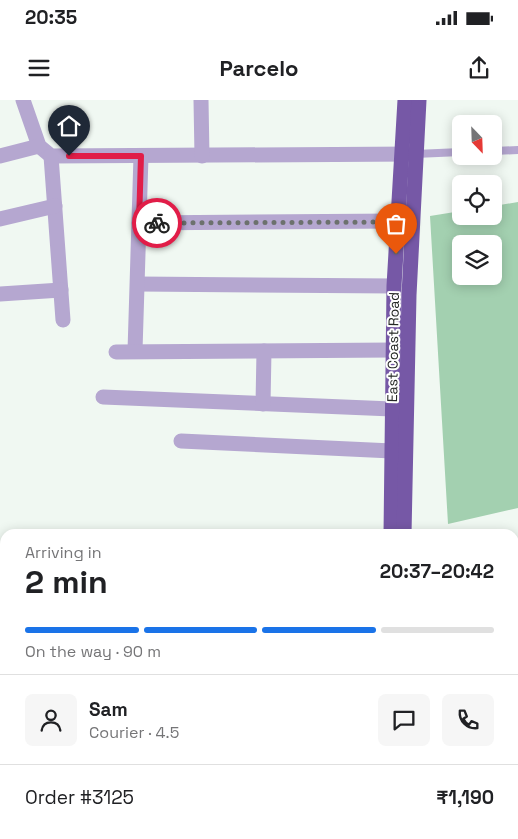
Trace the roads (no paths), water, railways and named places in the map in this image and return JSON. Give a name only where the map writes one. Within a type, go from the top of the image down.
[{"type":"highway","name":"East Coast Road","points":[[404,529],[409,295],[408,154],[405,100]]},
{"type":"highway","name":"East Coast Road","points":[[391,529],[394,286],[397,222],[419,100]]},
{"type":"street","points":[[22,100],[45,151],[55,206],[63,320]]},
{"type":"street","points":[[201,100],[202,156]]},
{"type":"street","points":[[0,156],[45,151],[141,156],[408,154]]},
{"type":"street","points":[[135,351],[141,156]]},
{"type":"street","points":[[0,219],[55,206]]},
{"type":"street","points":[[139,223],[397,222]]},
{"type":"street","points":[[138,284],[394,286]]},
{"type":"street","points":[[0,294],[61,290]]},
{"type":"street","points":[[116,352],[393,350]]},
{"type":"street","points":[[263,404],[264,351]]},
{"type":"street","points":[[103,396],[392,409]]},
{"type":"street","points":[[181,441],[392,451]]},
{"type":"lane","points":[[502,151],[518,150]]},
{"type":"lane","points":[[408,154],[452,152]]}]
